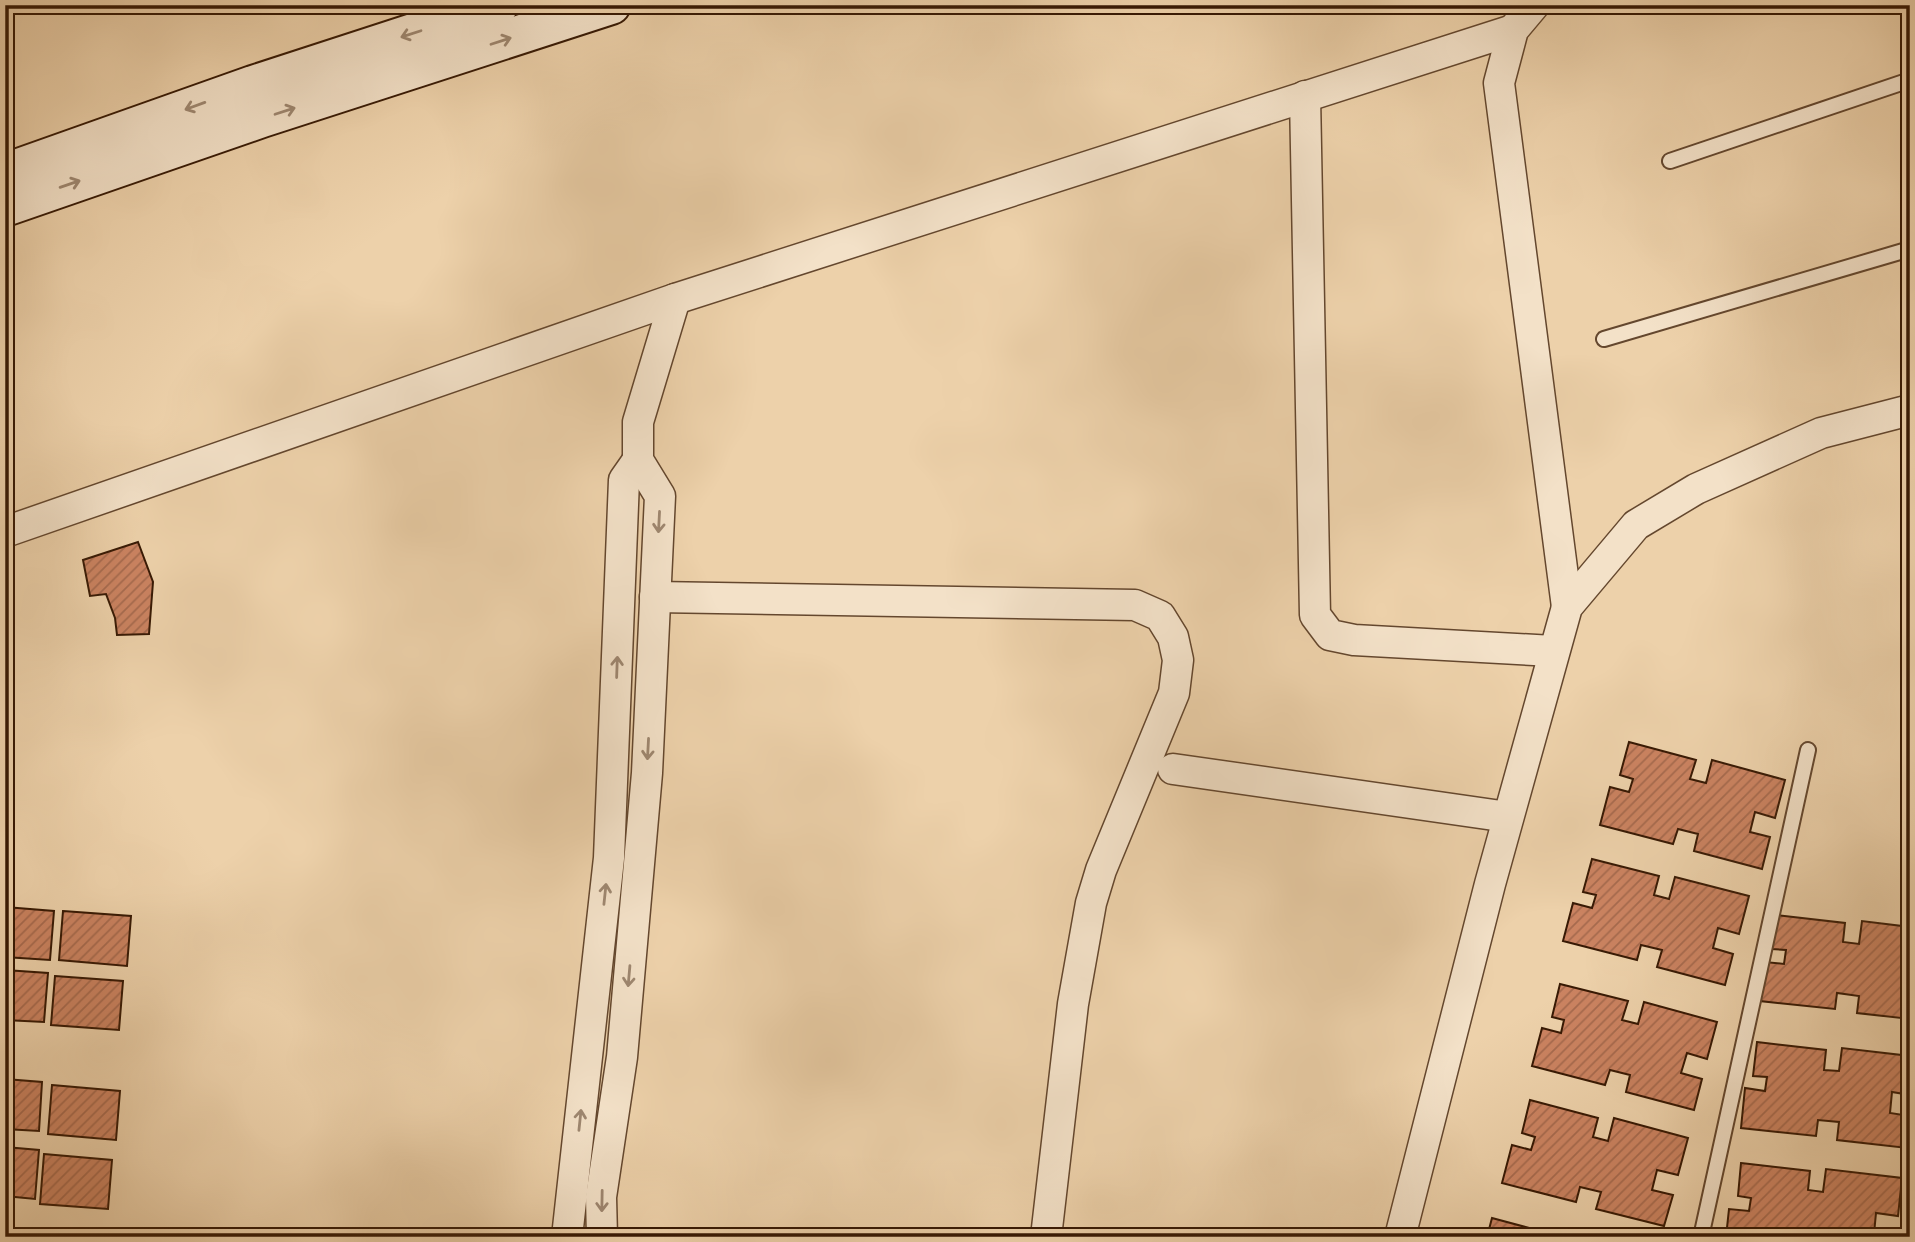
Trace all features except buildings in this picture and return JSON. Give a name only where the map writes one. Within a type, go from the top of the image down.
[{"type":"street","points":[[5,173],[253,85],[499,5]]},
{"type":"street","points":[[5,207],[262,118],[611,5]]},
{"type":"street","points":[[1534,5],[1513,30],[1499,83],[1567,607]]},
{"type":"street","points":[[5,532],[675,299],[1513,30]]},
{"type":"street","points":[[1305,96],[1315,615],[1330,635],[1354,640],[1553,651]]},
{"type":"street","points":[[602,1237],[601,1197],[622,1057],[647,773],[660,496],[638,460],[638,422],[675,299]]},
{"type":"street","points":[[1400,1237],[1508,817],[1567,607],[1636,524],[1696,489],[1821,433],[1910,410]]},
{"type":"street","points":[[567,1237],[609,858],[624,480],[638,460]]},
{"type":"street","points":[[655,597],[1135,605],[1160,616],[1173,637],[1178,660],[1174,693],[1101,870],[1091,903],[1073,1004],[1046,1237]]},
{"type":"street","points":[[1173,769],[1508,817]]},
{"type":"lane","points":[[1670,161],[1910,80]]},
{"type":"lane","points":[[1604,338],[1910,249]]},
{"type":"lane","points":[[1701,1237],[1808,750]]}]
